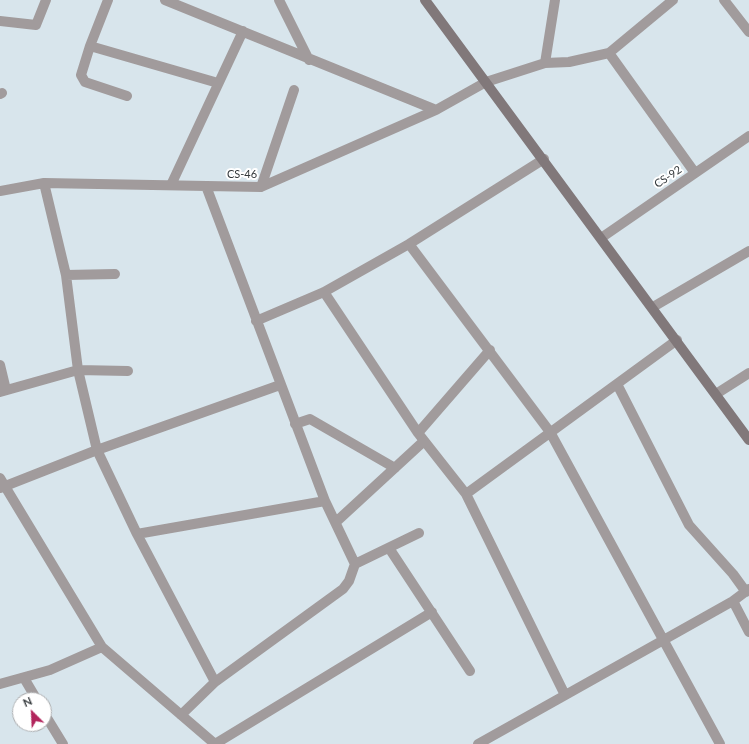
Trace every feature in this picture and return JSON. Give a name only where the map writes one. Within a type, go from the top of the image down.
[{"type":"main road","points":[[425,0],[653,307],[749,440]]},
{"type":"street","points":[[0,21],[36,24],[46,0]]},
{"type":"street","points":[[108,0],[90,46],[82,71],[82,78],[85,82],[127,96]]},
{"type":"street","points":[[165,0],[309,60],[436,110]]},
{"type":"street","points":[[279,0],[309,60]]},
{"type":"street","points":[[545,63],[555,0]]},
{"type":"street","points":[[673,0],[609,53],[695,173]]},
{"type":"street","points":[[724,0],[749,32]]},
{"type":"street","points":[[171,185],[242,31]]},
{"type":"street","points":[[90,46],[218,83]]},
{"type":"street","name":"CS-46","points":[[0,192],[44,183],[261,187],[436,110],[486,82],[510,72],[545,63],[569,62],[609,53]]},
{"type":"street","points":[[261,187],[294,90]]},
{"type":"street","name":"CS-92","points":[[601,238],[749,136]]},
{"type":"street","points":[[256,321],[324,292],[409,244],[544,160]]},
{"type":"street","points":[[44,183],[66,275],[78,370],[97,450],[137,534],[215,682]]},
{"type":"street","points":[[181,715],[215,682],[343,589],[349,581],[355,564],[325,501],[206,186]]},
{"type":"street","points":[[409,244],[550,432],[665,640],[720,744]]},
{"type":"street","points":[[653,307],[749,251]]},
{"type":"street","points":[[66,275],[115,274]]},
{"type":"street","points":[[324,292],[421,437],[466,494],[565,695]]},
{"type":"street","points":[[466,494],[677,340]]},
{"type":"street","points":[[336,522],[395,468],[490,350]]},
{"type":"street","points":[[0,365],[3,391],[78,370],[128,371]]},
{"type":"street","points":[[716,394],[749,373]]},
{"type":"street","points":[[478,744],[665,640],[733,601],[747,591],[688,525],[617,384]]},
{"type":"street","points":[[280,385],[1,484],[102,647],[215,744],[432,612]]},
{"type":"street","points":[[295,424],[310,419],[395,468]]},
{"type":"street","points":[[137,534],[325,501]]},
{"type":"street","points":[[355,564],[419,533]]},
{"type":"street","points":[[389,548],[470,671]]},
{"type":"street","points":[[733,601],[749,632]]},
{"type":"street","points":[[0,684],[50,670],[102,647]]},
{"type":"street","points":[[24,678],[32,692]]},
{"type":"street","points":[[52,726],[63,744]]}]
